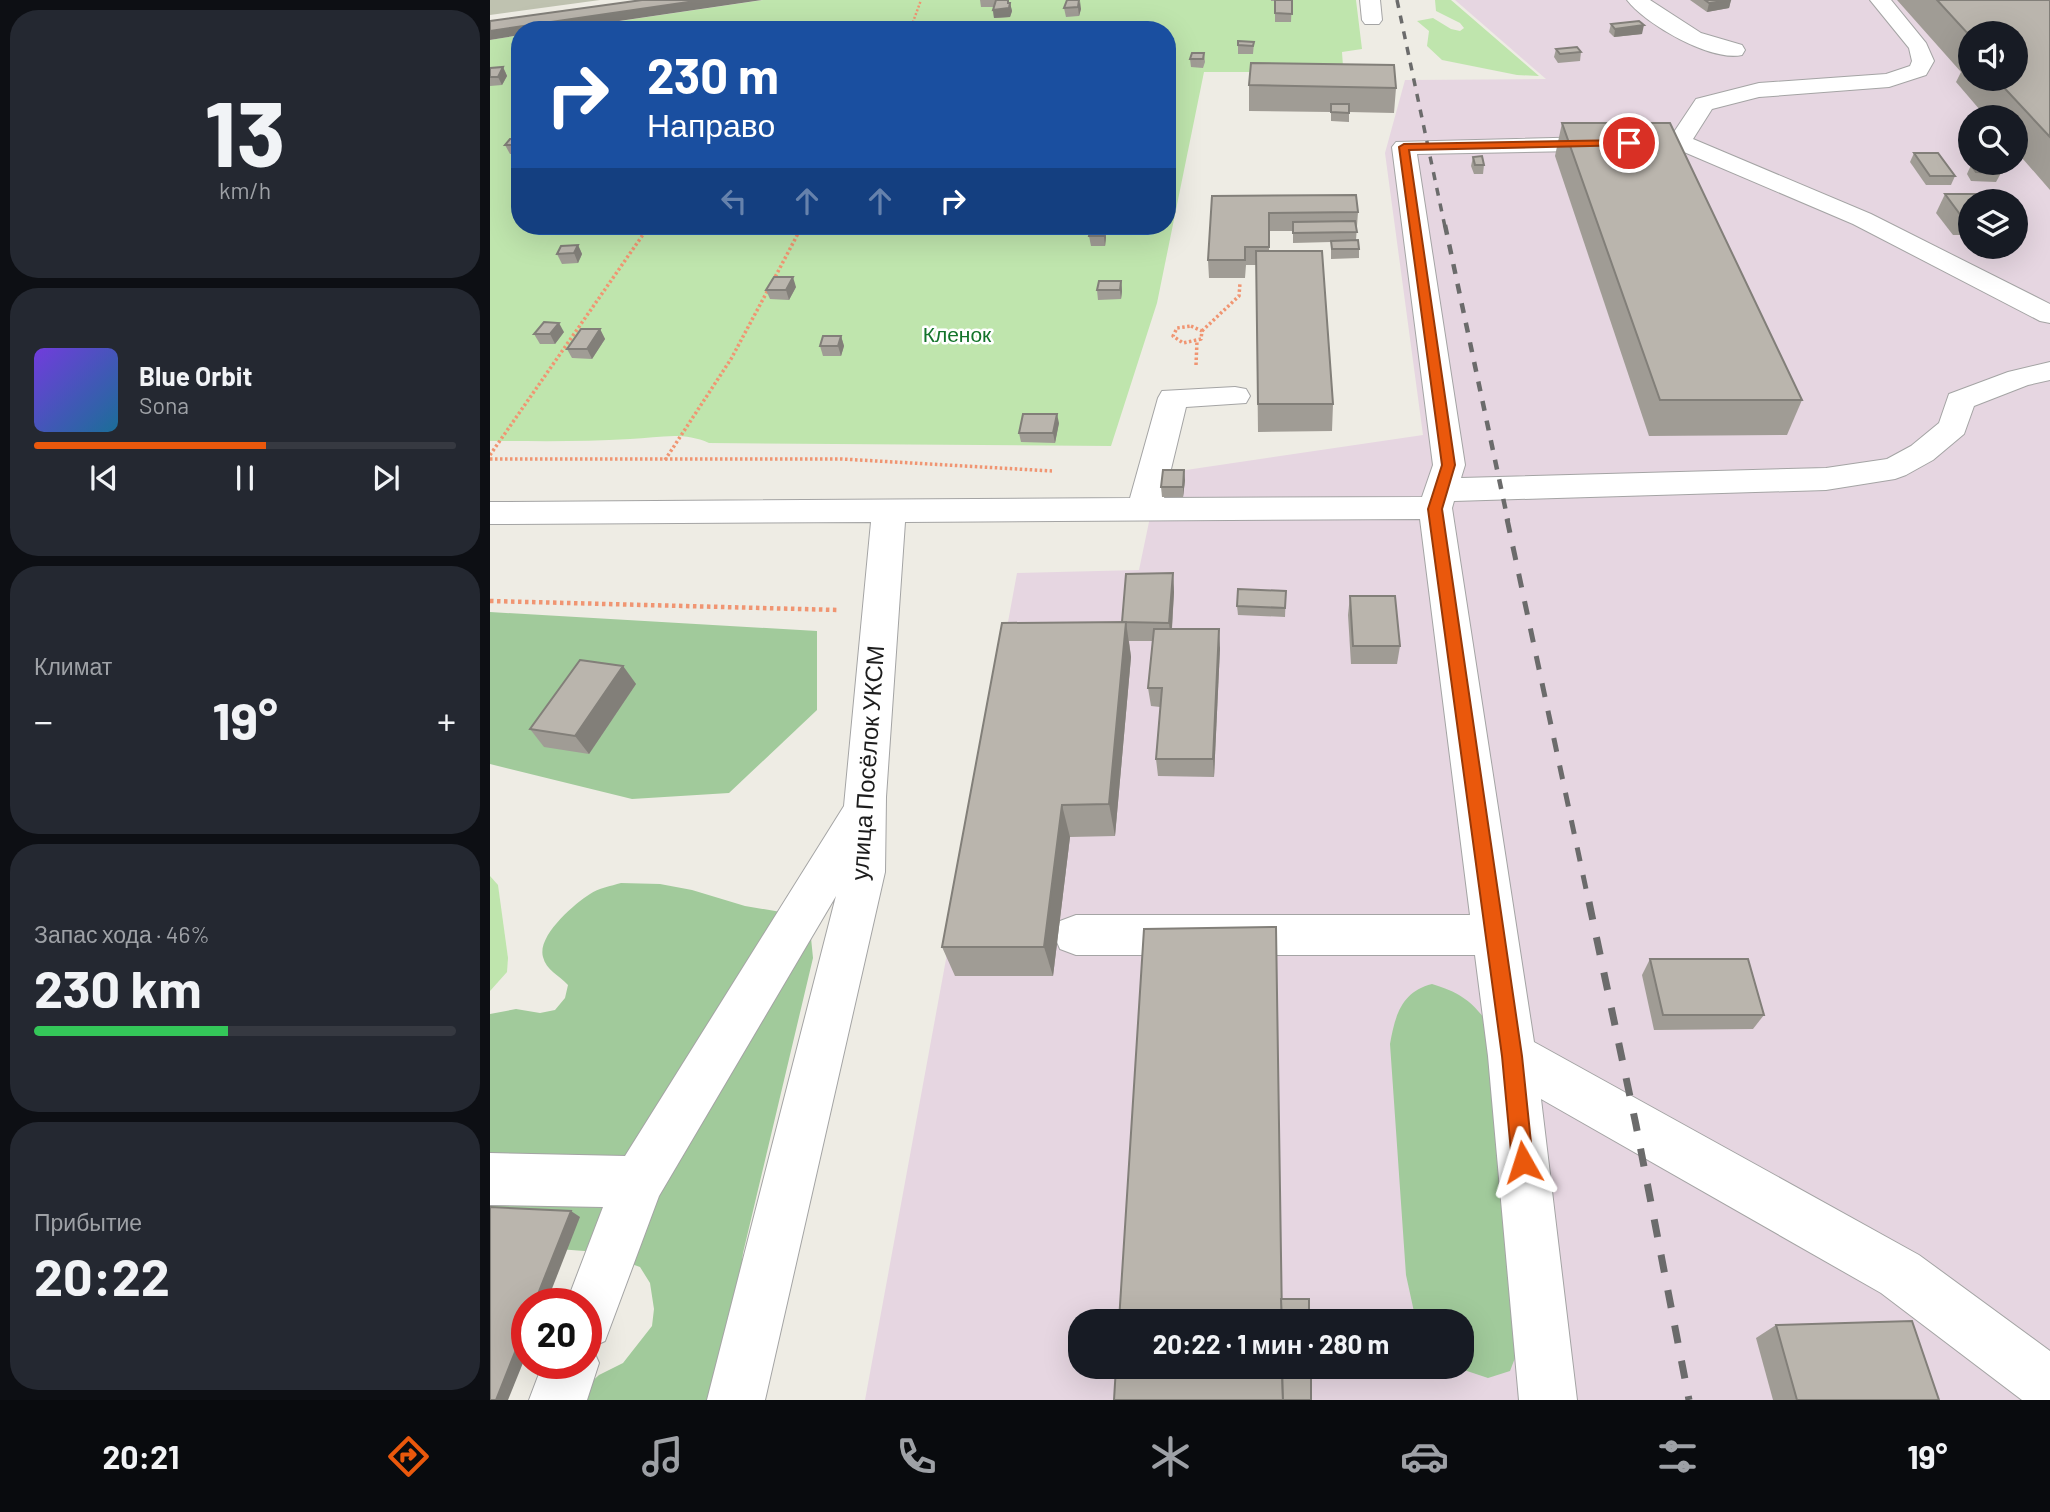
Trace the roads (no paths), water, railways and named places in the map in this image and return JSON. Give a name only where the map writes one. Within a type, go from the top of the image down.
[{"type":"street","points":[[1637,0],[1690,38],[1712,47],[1734,50]]},
{"type":"street","points":[[1680,142],[1704,104],[1759,90],[1889,80],[1918,70],[1923,61],[1919,47],[1880,0]]},
{"type":"street","points":[[1548,1400],[1512,1056],[1438,499],[1449,465],[1404,147],[1680,142],[1862,219],[2050,315]]},
{"type":"street","points":[[490,513],[1144,510],[1438,499],[1826,479],[1895,468],[1922,453],[1953,427],[1960,401],[2019,377],[2050,371]]},
{"type":"street","points":[[1144,510],[1172,398],[1235,396]]},
{"type":"street","name":"улица Посёлок УКСМ","points":[[736,1400],[863,873],[879,611],[889,512]]},
{"type":"street","points":[[599,1288],[638,1182],[865,808]]},
{"type":"street","points":[[1076,935],[1495,935]]},
{"type":"street","points":[[1512,1056],[1900,1275],[2050,1386]]},
{"type":"street","points":[[490,1179],[638,1182]]},
{"type":"street","points":[[558,1400],[565,1379]]},
{"type":"railway","points":[[1397,0],[1445,227]]},
{"type":"railway","points":[[1445,225],[1508,521]]},
{"type":"railway","points":[[1507,519],[1589,903]]},
{"type":"railway","points":[[1589,902],[1636,1125],[1689,1400]]},
{"type":"park label","name":"Кленок","points":[[957,335]]}]
